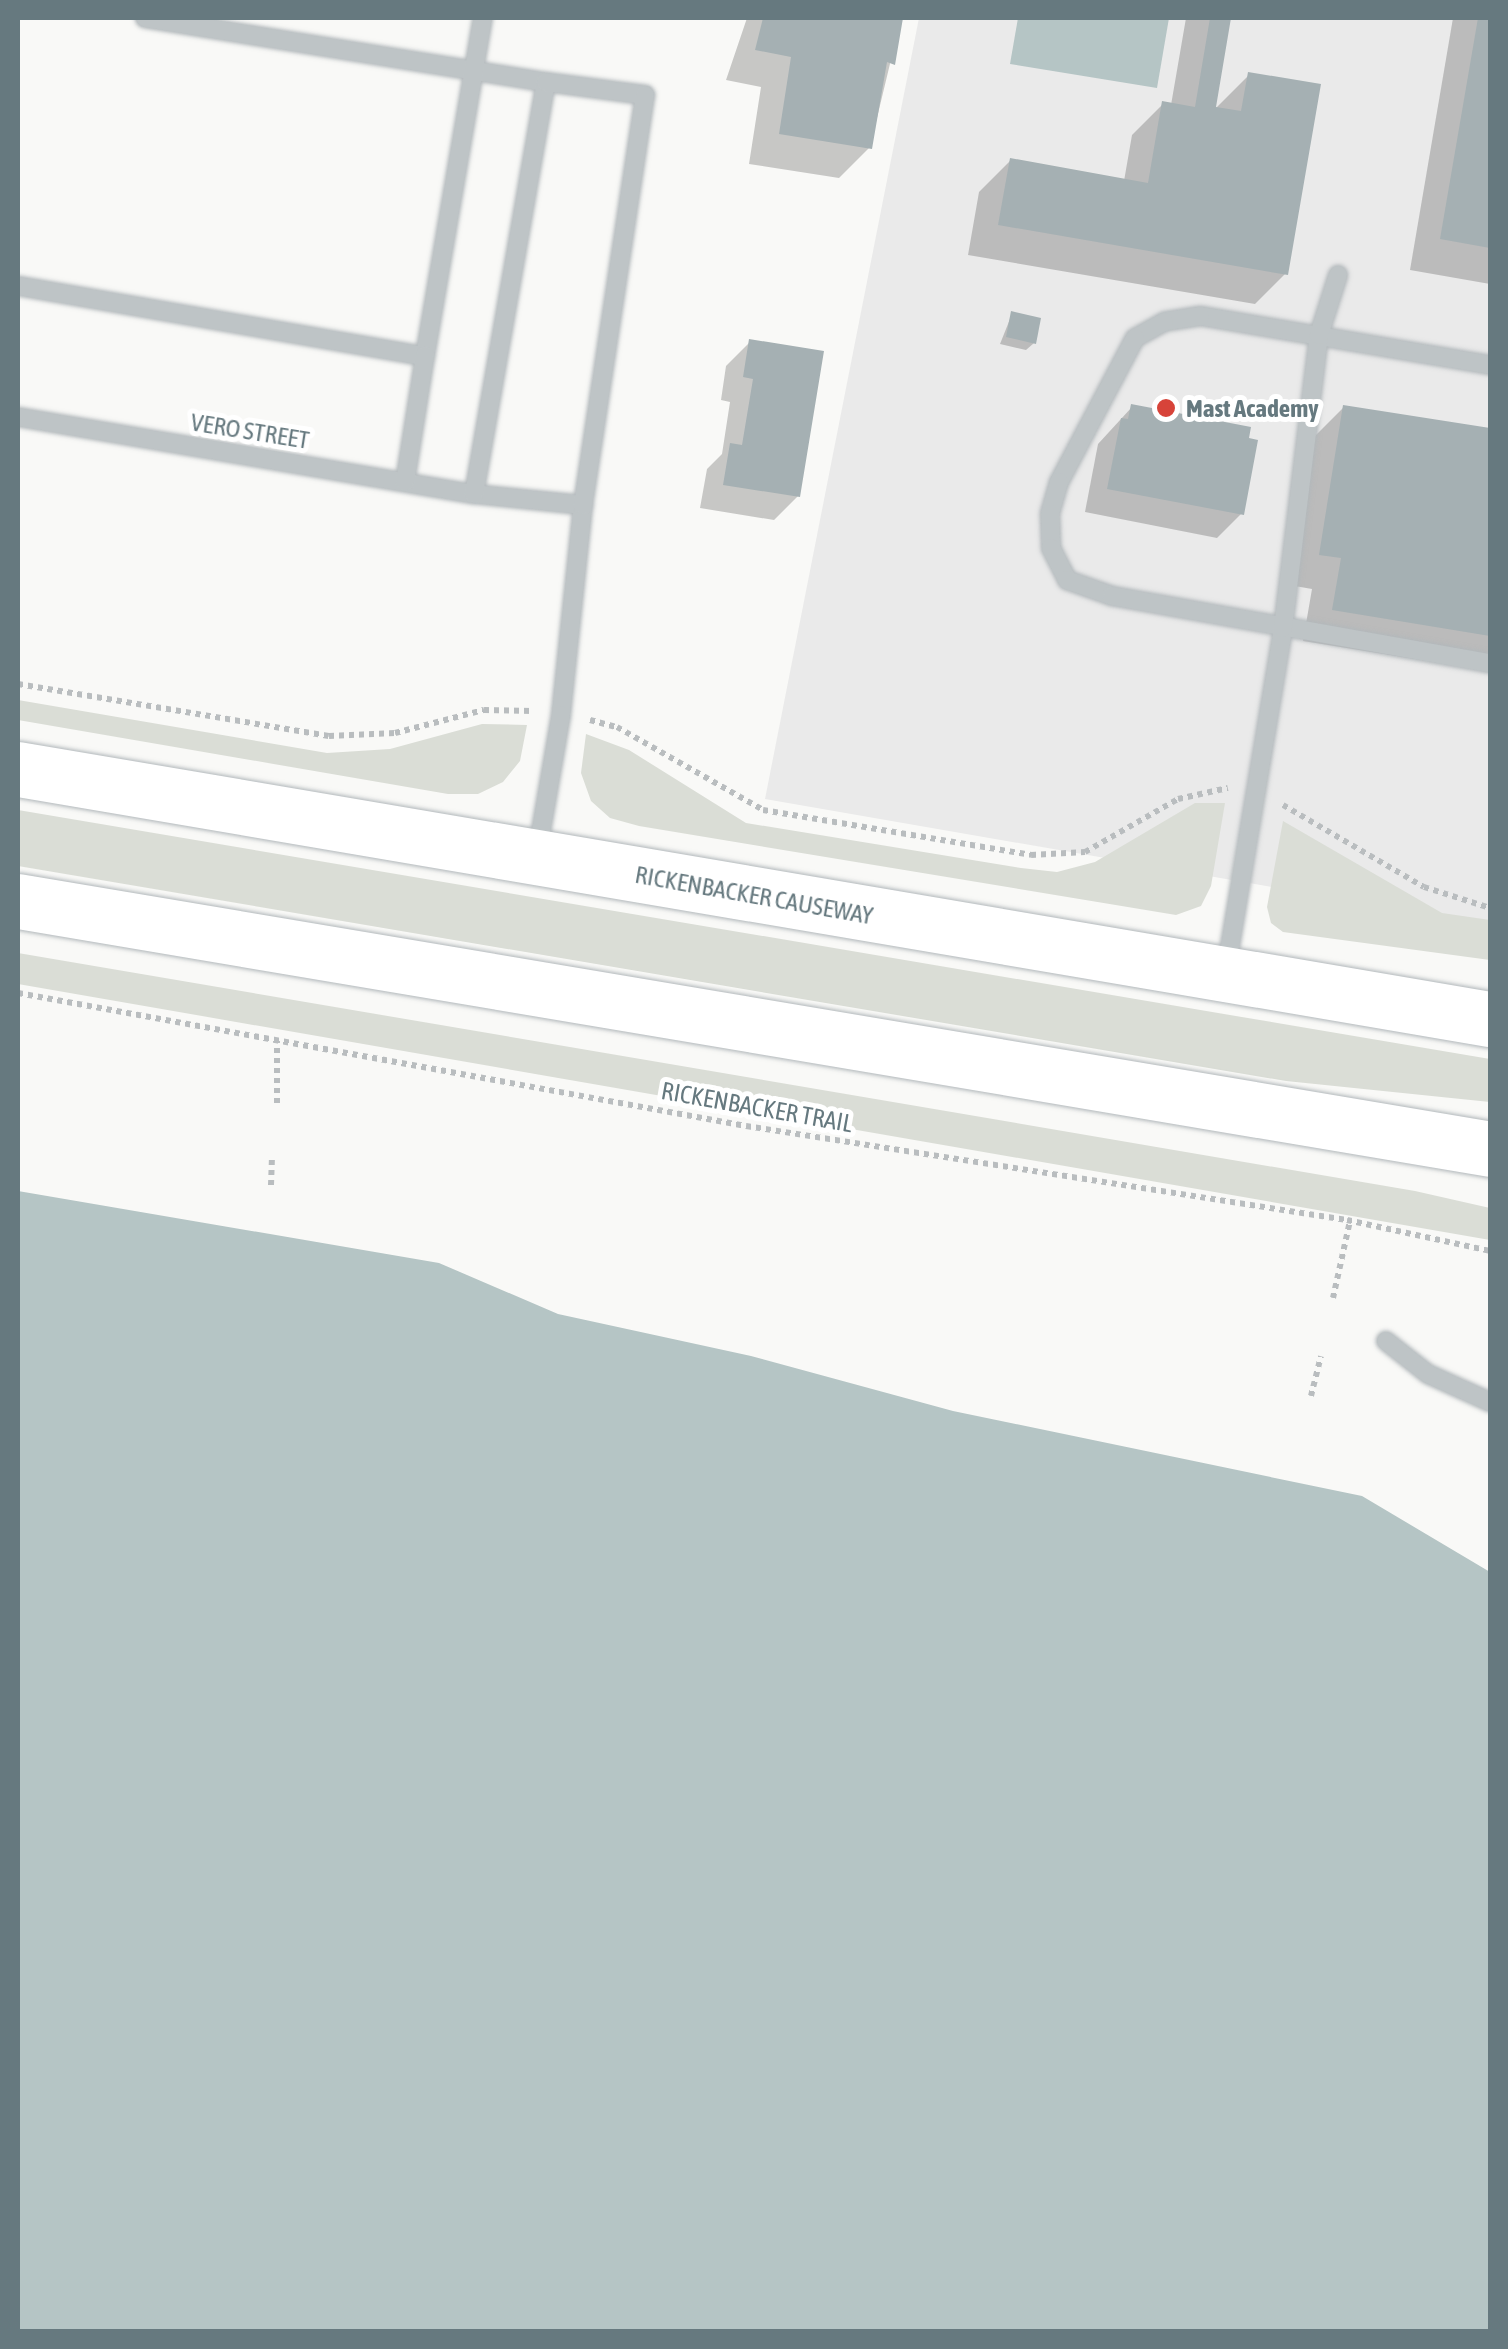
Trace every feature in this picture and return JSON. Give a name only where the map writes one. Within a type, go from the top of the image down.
[{"type":"main road","name":"RICKENBACKER CAUSEWAY","points":[[18,769],[1490,1019]]},
{"type":"main road","points":[[18,901],[1490,1149]]},
{"type":"lane","points":[[145,18],[474,72],[646,94],[583,506],[561,715],[536,858]]},
{"type":"lane","points":[[405,482],[483,18]]},
{"type":"lane","points":[[474,494],[546,82]]},
{"type":"lane","points":[[1225,976],[1282,628],[1319,335],[1338,275]]},
{"type":"lane","points":[[18,286],[425,356]]},
{"type":"lane","points":[[1490,365],[1200,316],[1164,322],[1134,338],[1059,482],[1050,514],[1051,548],[1067,580],[1112,596],[1490,663]]},
{"type":"lane","name":"VERO STREET","points":[[18,417],[474,494],[583,506]]},
{"type":"lane","points":[[1386,1340],[1428,1374],[1490,1402]]},
{"type":"path","points":[[18,684],[329,736],[394,734],[484,710],[528,710]]},
{"type":"path","points":[[593,720],[617,726],[722,792],[764,810],[1031,855],[1085,852],[1178,799],[1228,788]]},
{"type":"path","points":[[1290,807],[1424,886],[1490,908]]},
{"type":"path","name":"RICKENBACKER TRAIL","points":[[18,993],[765,1130],[1350,1221],[1490,1251]]},
{"type":"path","points":[[277,1040],[277,1103]]},
{"type":"path","points":[[271,1185],[272,1156]]},
{"type":"path","points":[[1333,1298],[1350,1221]]},
{"type":"path","points":[[1311,1396],[1321,1356]]},
{"type":"shaded area","name":"Mast Academy","points":[[919,18],[1490,18],[1490,925],[765,799]]},
{"type":"shaded area","points":[[1018,18],[1169,18],[1157,88],[1010,64]]},
{"type":"shaded area","points":[[18,700],[327,753],[390,749],[482,724],[527,725],[520,761],[503,782],[478,794],[448,794],[18,720]]},
{"type":"shaded area","points":[[586,734],[629,750],[746,823],[1057,872],[1095,862],[1195,803],[1225,803],[1211,886],[1201,906],[1176,915],[639,826],[610,818],[591,801],[581,773]]},
{"type":"shaded area","points":[[18,810],[1490,1059],[1490,1102],[1286,1081],[18,866]]},
{"type":"shaded area","points":[[1283,821],[1442,913],[1490,920],[1490,960],[1283,932],[1271,923],[1267,907]]},
{"type":"shaded area","points":[[18,953],[1415,1191],[1490,1208],[1490,1240],[18,984]]},
{"type":"shaded area","points":[[18,1191],[439,1263],[558,1314],[751,1356],[953,1411],[1362,1496],[1490,1572],[1490,2331],[18,2331]]},
{"type":"building","points":[[763,18],[903,18],[895,65],[887,62],[872,149],[779,134],[791,57],[755,50]]},
{"type":"building","points":[[1210,18],[1231,18],[1216,107],[1241,111],[1248,72],[1321,84],[1288,275],[998,225],[1010,158],[1148,183],[1162,101],[1195,107]]},
{"type":"building","points":[[1478,18],[1490,18],[1490,248],[1440,239]]},
{"type":"building","points":[[1011,311],[1041,318],[1036,344],[1006,337]]},
{"type":"building","points":[[749,339],[824,351],[800,497],[723,485],[730,443],[742,445],[753,379],[743,377]]},
{"type":"building","points":[[1131,404],[1251,427],[1249,438],[1258,440],[1244,515],[1107,489],[1121,418],[1128,419]]},
{"type":"building","points":[[1343,405],[1490,428],[1490,636],[1332,610],[1341,558],[1319,555]]},
{"type":"place","name":"Mast Academy","points":[[1166,408]]}]
